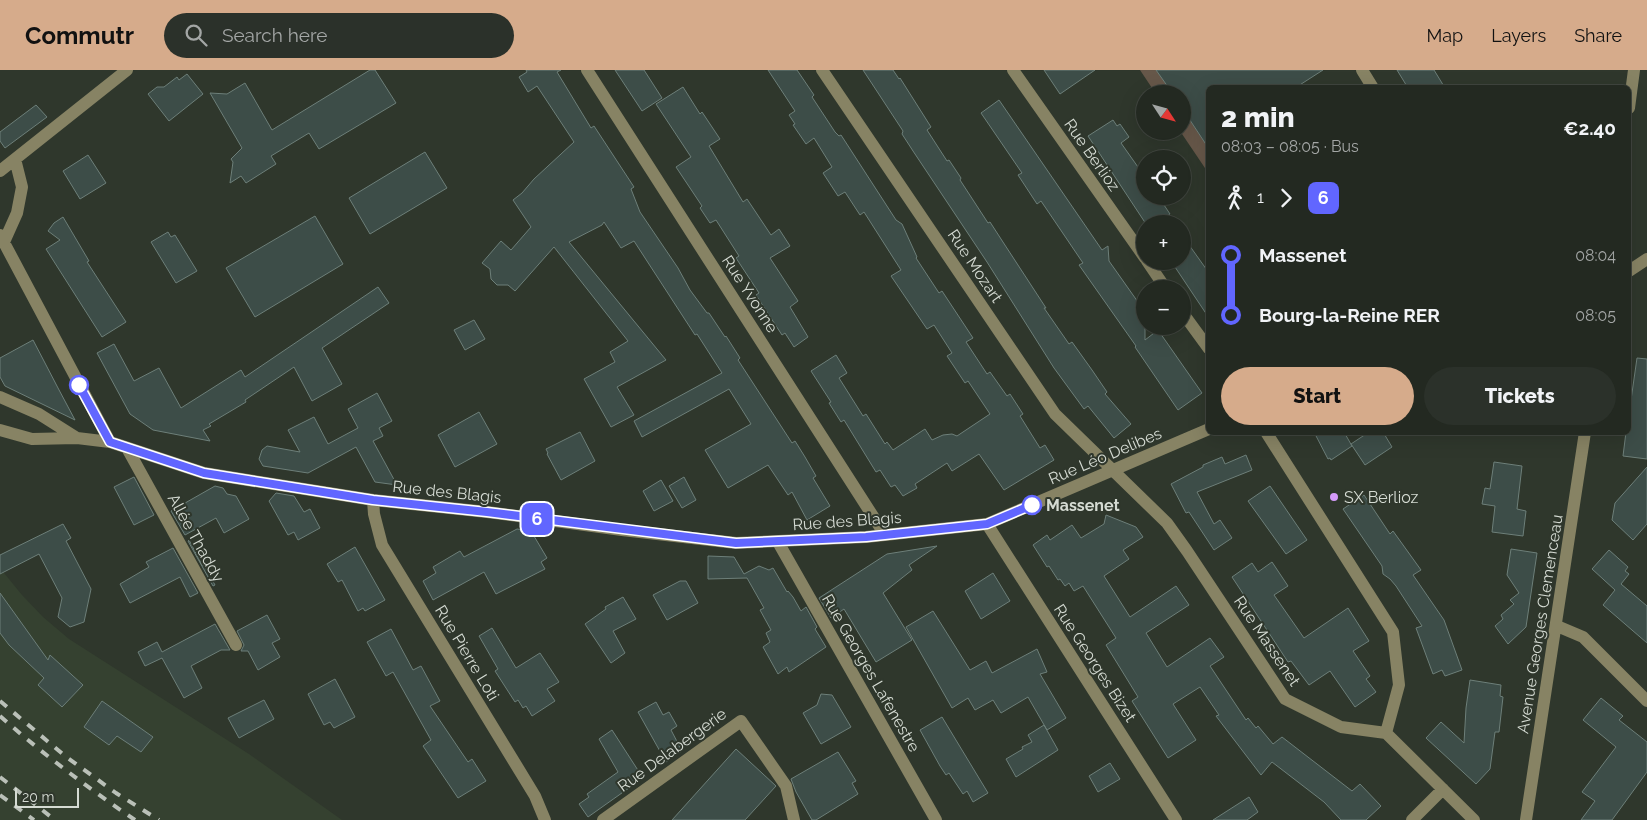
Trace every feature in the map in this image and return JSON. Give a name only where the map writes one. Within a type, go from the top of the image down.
[{"type":"street","points":[[0,171],[127,70]]},
{"type":"street","name":"Rue Yvonne","points":[[587,70],[885,535]]},
{"type":"street","name":"Rue Mozart","points":[[822,70],[1055,414],[1113,471]]},
{"type":"street","name":"Rue Berlioz","points":[[1013,70],[1136,246]]},
{"type":"street","points":[[1362,70],[1371,85]]},
{"type":"street","points":[[1631,93],[1634,70]]},
{"type":"street","points":[[14,159],[22,187],[16,213],[2,239],[110,442]]},
{"type":"street","points":[[1631,270],[1647,258]]},
{"type":"street","points":[[1191,324],[1206,345]]},
{"type":"street","points":[[0,396],[39,414],[77,438]]},
{"type":"street","name":"Rue Léo Delibes","points":[[987,524],[1206,429]]},
{"type":"street","name":"Rue des Blagis","points":[[0,430],[32,439],[77,438],[110,442],[204,473],[373,500],[736,543],[885,535],[987,524]]},
{"type":"street","points":[[1268,435],[1393,632],[1399,685],[1386,733],[1474,820]]},
{"type":"street","name":"Avenue Georges Clemenceau","points":[[1526,820],[1585,435]]},
{"type":"street","name":"Allée Thaddy","points":[[127,448],[236,645]]},
{"type":"street","name":"Rue Massenet","points":[[1113,471],[1167,523],[1188,550],[1285,699],[1341,727],[1386,733]]},
{"type":"street","name":"Rue Pierre Loti","points":[[373,500],[374,514],[382,544],[535,796],[545,820]]},
{"type":"street","name":"Rue Georges Bizet","points":[[987,524],[1176,820]]},
{"type":"street","name":"Rue Georges Lafenestre","points":[[778,542],[936,820]]},
{"type":"street","points":[[1556,626],[1583,637],[1647,701]]},
{"type":"street","name":"Rue Delabergerie","points":[[603,820],[742,721],[786,786],[794,820]]},
{"type":"street","points":[[1412,820],[1443,790]]},
{"type":"shaded area","points":[[1140,70],[1275,70],[1220,85],[1206,85],[1206,170],[1186,140],[1191,140],[1191,85],[1150,85]]},
{"type":"shaded area","points":[[0,568],[43,617],[69,639],[249,754],[342,820],[0,820]]},
{"type":"building","points":[[370,70],[375,70],[396,103],[319,149],[309,133],[271,156],[276,164],[246,183],[241,176],[230,183],[233,162],[231,159],[242,148],[210,93],[227,94],[245,83],[272,130]]},
{"type":"building","points":[[526,70],[561,70],[557,72],[591,128],[594,126],[634,187],[631,189],[640,212],[678,268],[690,290],[726,336],[740,358],[738,360],[792,443],[795,441],[816,476],[813,478],[830,506],[807,520],[792,492],[788,495],[768,465],[728,488],[705,450],[751,424],[729,389],[642,437],[634,421],[722,373],[634,241],[621,248],[604,222],[602,225],[569,242],[666,360],[617,387],[634,415],[611,427],[584,379],[615,362],[610,352],[628,341],[554,247],[515,291],[508,285],[497,285],[491,279],[490,269],[482,263],[501,241],[511,250],[531,227],[513,200],[574,142],[537,86],[528,92],[519,77],[527,72]]},
{"type":"building","points":[[615,70],[644,70],[662,98],[642,111]]},
{"type":"building","points":[[768,70],[797,70],[835,132],[839,136],[841,135],[896,220],[902,224],[916,258],[939,293],[942,291],[973,338],[966,342],[987,374],[990,372],[1007,396],[1010,394],[1023,414],[1020,416],[1040,448],[1045,445],[1054,460],[1004,490],[979,454],[952,471],[947,463],[915,484],[917,488],[903,496],[895,485],[891,487],[880,470],[876,472],[844,420],[841,422],[829,403],[831,402],[811,371],[836,355],[847,373],[839,378],[863,416],[866,414],[885,444],[887,442],[893,450],[925,429],[932,440],[943,435],[952,434],[957,436],[990,414],[968,381],[965,383],[947,356],[952,353],[934,325],[927,329],[891,276],[901,270],[864,212],[860,215],[845,192],[838,196],[823,173],[832,167],[814,138],[806,144],[793,125],[795,124],[789,115],[795,111]]},
{"type":"building","points":[[863,70],[893,70],[900,78],[931,127],[927,130],[947,161],[949,160],[961,178],[960,180],[988,223],[990,222],[1046,308],[1044,308],[1069,344],[1072,342],[1092,370],[1107,392],[1105,394],[1131,424],[1114,438],[1088,406],[1084,409],[1054,368],[987,262],[902,134],[903,131]]},
{"type":"building","points":[[1044,70],[1095,70],[1060,94]]},
{"type":"building","points":[[1156,70],[1323,70],[1300,85],[1206,85],[1206,144],[1191,122],[1191,85],[1167,85]]},
{"type":"building","points":[[1397,70],[1434,70],[1443,85],[1406,85]]},
{"type":"building","points":[[187,74],[203,94],[169,121],[148,94],[157,87],[164,87],[177,77],[179,80]]},
{"type":"building","points":[[683,87],[700,114],[702,112],[720,139],[709,146],[743,202],[747,199],[771,235],[779,229],[790,246],[770,258],[798,301],[790,307],[808,337],[794,347],[785,333],[782,335],[756,295],[759,293],[736,258],[739,256],[716,220],[710,223],[700,208],[702,206],[676,167],[691,157],[656,104]]},
{"type":"building","points":[[999,100],[1102,250],[1108,246],[1109,261],[1136,299],[1136,335],[1145,335],[1145,340],[1152,335],[1161,335],[1202,393],[1178,410],[1079,265],[1083,263],[1041,201],[1037,204],[1018,175],[1022,173],[981,113]]},
{"type":"building","points":[[36,105],[47,117],[5,148],[0,141],[0,132]]},
{"type":"building","points":[[1113,120],[1117,126],[1120,124],[1129,137],[1121,143],[1136,164],[1136,205],[1164,205],[1170,214],[1140,215],[1088,136]]},
{"type":"building","points":[[425,152],[447,188],[370,234],[349,198]]},
{"type":"building","points":[[88,155],[106,183],[80,199],[63,171]]},
{"type":"building","points":[[315,216],[343,264],[255,317],[226,268]]},
{"type":"building","points":[[63,217],[89,261],[87,262],[126,322],[102,337],[46,249],[60,240],[48,231],[54,223]]},
{"type":"building","points":[[168,232],[171,237],[175,235],[197,271],[176,283],[151,242]]},
{"type":"building","points":[[1191,248],[1206,269],[1206,314],[1191,291],[1191,280],[1184,280],[1177,270],[1191,270]]},
{"type":"building","points":[[378,287],[389,303],[322,348],[342,384],[312,401],[294,367],[245,400],[246,402],[209,424],[211,426],[203,430],[210,441],[153,430],[130,414],[97,353],[114,344],[134,381],[159,368],[181,408],[241,370],[245,377]]},
{"type":"building","points":[[474,320],[485,339],[465,350],[454,330]]},
{"type":"building","points":[[33,340],[75,420],[5,386],[0,377],[0,358]]},
{"type":"building","points":[[1637,358],[1647,359],[1647,459],[1623,456],[1626,435],[1631,435],[1631,400]]},
{"type":"building","points":[[377,393],[392,421],[379,428],[383,436],[373,441],[397,485],[375,482],[356,447],[308,473],[263,466],[259,459],[262,450],[267,446],[300,452],[288,430],[314,417],[328,444],[358,428],[348,409]]},
{"type":"building","points":[[479,412],[497,444],[455,467],[438,435]]},
{"type":"building","points":[[580,432],[595,461],[561,480],[546,449]]},
{"type":"building","points":[[1316,435],[1346,435],[1352,446],[1331,460],[1330,458],[1328,459]]},
{"type":"building","points":[[1364,435],[1385,435],[1392,447],[1365,465],[1351,444]]},
{"type":"building","points":[[1246,455],[1252,470],[1197,492],[1214,524],[1220,520],[1232,538],[1214,550],[1189,512],[1186,513],[1171,484],[1203,467],[1203,465],[1222,457],[1225,464]]},
{"type":"building","points":[[1494,462],[1522,466],[1517,509],[1526,511],[1523,536],[1492,532],[1495,506],[1482,504],[1485,488],[1490,489]]},
{"type":"building","points":[[1647,467],[1647,524],[1633,540],[1612,520],[1615,503]]},
{"type":"building","points":[[134,477],[154,515],[134,525],[114,487]]},
{"type":"building","points":[[684,477],[696,500],[682,508],[669,486]]},
{"type":"building","points":[[661,480],[673,501],[654,511],[643,491]]},
{"type":"building","points":[[215,486],[223,488],[227,494],[236,496],[249,519],[224,533],[216,518],[185,535],[171,511]]},
{"type":"building","points":[[1270,486],[1307,540],[1286,554],[1248,501]]},
{"type":"building","points":[[276,493],[294,496],[304,512],[310,509],[320,528],[298,540],[294,532],[288,535],[269,501]]},
{"type":"building","points":[[1364,495],[1390,534],[1393,531],[1421,570],[1413,575],[1444,620],[1462,670],[1445,676],[1442,670],[1433,674],[1416,628],[1422,626],[1396,586],[1383,574],[1382,566],[1343,509]]},
{"type":"building","points":[[1106,515],[1136,527],[1143,537],[1123,550],[1129,559],[1104,576],[1130,617],[1176,586],[1189,605],[1146,633],[1167,667],[1210,638],[1224,657],[1210,666],[1246,720],[1248,718],[1256,728],[1258,726],[1273,744],[1282,737],[1352,791],[1360,784],[1381,806],[1366,820],[1341,820],[1324,802],[1272,762],[1261,775],[1216,716],[1219,715],[1200,687],[1173,704],[1196,740],[1168,758],[1132,701],[1138,697],[1106,645],[1116,638],[1083,586],[1074,591],[1069,583],[1065,586],[1060,579],[1058,580],[1049,566],[1047,567],[1033,545],[1047,535],[1050,540],[1072,525],[1081,538],[1104,524]]},
{"type":"building","points":[[63,524],[71,538],[66,541],[91,589],[84,622],[70,627],[58,617],[62,598],[39,554],[0,574],[0,555]]},
{"type":"building","points":[[517,529],[531,531],[547,558],[541,562],[545,569],[496,594],[484,572],[433,600],[423,581],[436,573],[433,567],[460,551],[464,557]]},
{"type":"building","points":[[188,541],[215,585],[213,586]]},
{"type":"building","points":[[937,546],[909,565],[912,570],[883,593],[912,640],[876,662],[844,609],[831,618],[819,598],[887,554]]},
{"type":"building","points":[[355,547],[385,600],[365,611],[363,608],[358,611],[342,580],[338,582],[327,564]]},
{"type":"building","points":[[173,548],[198,593],[190,597],[180,577],[130,603],[120,584],[149,567],[146,562]]},
{"type":"building","points":[[1511,549],[1537,553],[1526,627],[1508,644],[1495,626],[1503,619],[1501,615],[1514,604],[1510,600],[1519,593],[1507,575]]},
{"type":"building","points":[[1609,550],[1628,567],[1625,571],[1629,574],[1621,584],[1647,606],[1647,643],[1603,605],[1615,590],[1592,569]]},
{"type":"building","points":[[708,556],[734,557],[744,574],[759,566],[769,570],[773,568],[801,611],[806,607],[817,627],[815,629],[826,647],[789,672],[787,667],[778,674],[763,647],[770,642],[766,633],[771,630],[760,610],[764,608],[747,578],[708,579]]},
{"type":"building","points":[[1272,562],[1288,586],[1274,595],[1304,638],[1348,608],[1369,641],[1353,651],[1370,676],[1366,679],[1376,692],[1355,707],[1330,671],[1309,685],[1291,661],[1288,662],[1232,577],[1252,563],[1258,572]]},
{"type":"building","points":[[993,573],[1010,601],[981,619],[965,591]]},
{"type":"building","points":[[680,581],[686,581],[698,603],[667,620],[653,595]]},
{"type":"building","points":[[0,593],[48,660],[50,655],[83,685],[62,707],[38,685],[44,678],[9,645],[0,633]]},
{"type":"building","points":[[623,597],[636,619],[613,631],[625,653],[611,663],[585,624],[606,609],[605,607]]},
{"type":"building","points":[[933,611],[970,670],[986,661],[992,673],[1037,649],[1047,672],[1040,674],[1066,718],[1047,730],[1028,697],[1001,713],[993,700],[975,710],[968,698],[952,708],[906,627]]},
{"type":"building","points":[[267,615],[280,639],[272,643],[280,657],[258,670],[248,651],[241,651],[244,645],[237,631]]},
{"type":"building","points":[[215,624],[230,650],[221,650],[191,666],[202,688],[184,698],[162,658],[145,666],[138,652],[157,642],[162,652]]},
{"type":"building","points":[[492,628],[516,668],[540,653],[559,682],[547,689],[555,701],[532,716],[526,706],[523,708],[518,700],[515,702],[495,671],[498,669],[479,636]]},
{"type":"building","points":[[391,629],[413,670],[421,666],[440,701],[430,706],[468,762],[472,759],[486,781],[458,798],[423,746],[431,740],[393,672],[386,676],[367,642]]},
{"type":"building","points":[[335,679],[355,717],[334,728],[330,722],[324,725],[308,694]]},
{"type":"building","points":[[1470,680],[1501,685],[1500,696],[1503,697],[1499,732],[1495,732],[1490,769],[1476,784],[1426,738],[1441,722],[1464,743]]},
{"type":"building","points":[[821,694],[832,695],[851,727],[821,744],[803,713],[817,705]]},
{"type":"building","points":[[1601,698],[1623,716],[1619,720],[1647,742],[1647,772],[1612,820],[1581,820],[1595,801],[1582,792],[1616,747],[1583,720]]},
{"type":"building","points":[[264,700],[274,719],[239,738],[228,718]]},
{"type":"building","points":[[102,701],[153,737],[141,752],[117,736],[109,745],[84,727]]},
{"type":"building","points":[[656,702],[663,715],[669,712],[677,726],[671,730],[682,751],[666,762],[638,712]]},
{"type":"building","points":[[942,717],[988,793],[973,802],[967,791],[963,794],[949,773],[946,775],[920,730]]},
{"type":"building","points":[[1044,725],[1058,750],[1016,777],[1006,759],[1032,742],[1028,735]]},
{"type":"building","points":[[612,730],[643,778],[588,817],[579,804],[589,797],[587,794],[618,772],[599,739]]},
{"type":"building","points":[[736,749],[776,786],[745,820],[672,820]]},
{"type":"building","points":[[838,752],[856,781],[852,783],[858,794],[816,820],[812,820],[791,779]]},
{"type":"building","points":[[1110,763],[1120,779],[1098,792],[1089,776]]},
{"type":"building","points":[[1249,797],[1258,812],[1247,820],[1213,820]]},
{"type":"railway","points":[[0,701],[65,756],[116,793],[159,820]]},
{"type":"railway","points":[[0,716],[66,770],[135,820]]},
{"type":"railway","points":[[0,777],[55,820]]},
{"type":"railway","points":[[0,795],[34,820]]},
{"type":"bus line","name":"6","points":[[79,385],[110,442],[204,473],[373,500],[736,543],[866,537],[987,524],[1032,505]]},
{"type":"place","name":"SX Berlioz","points":[[1334,497]]},
{"type":"place","name":"Massenet","points":[[1032,505]]}]
